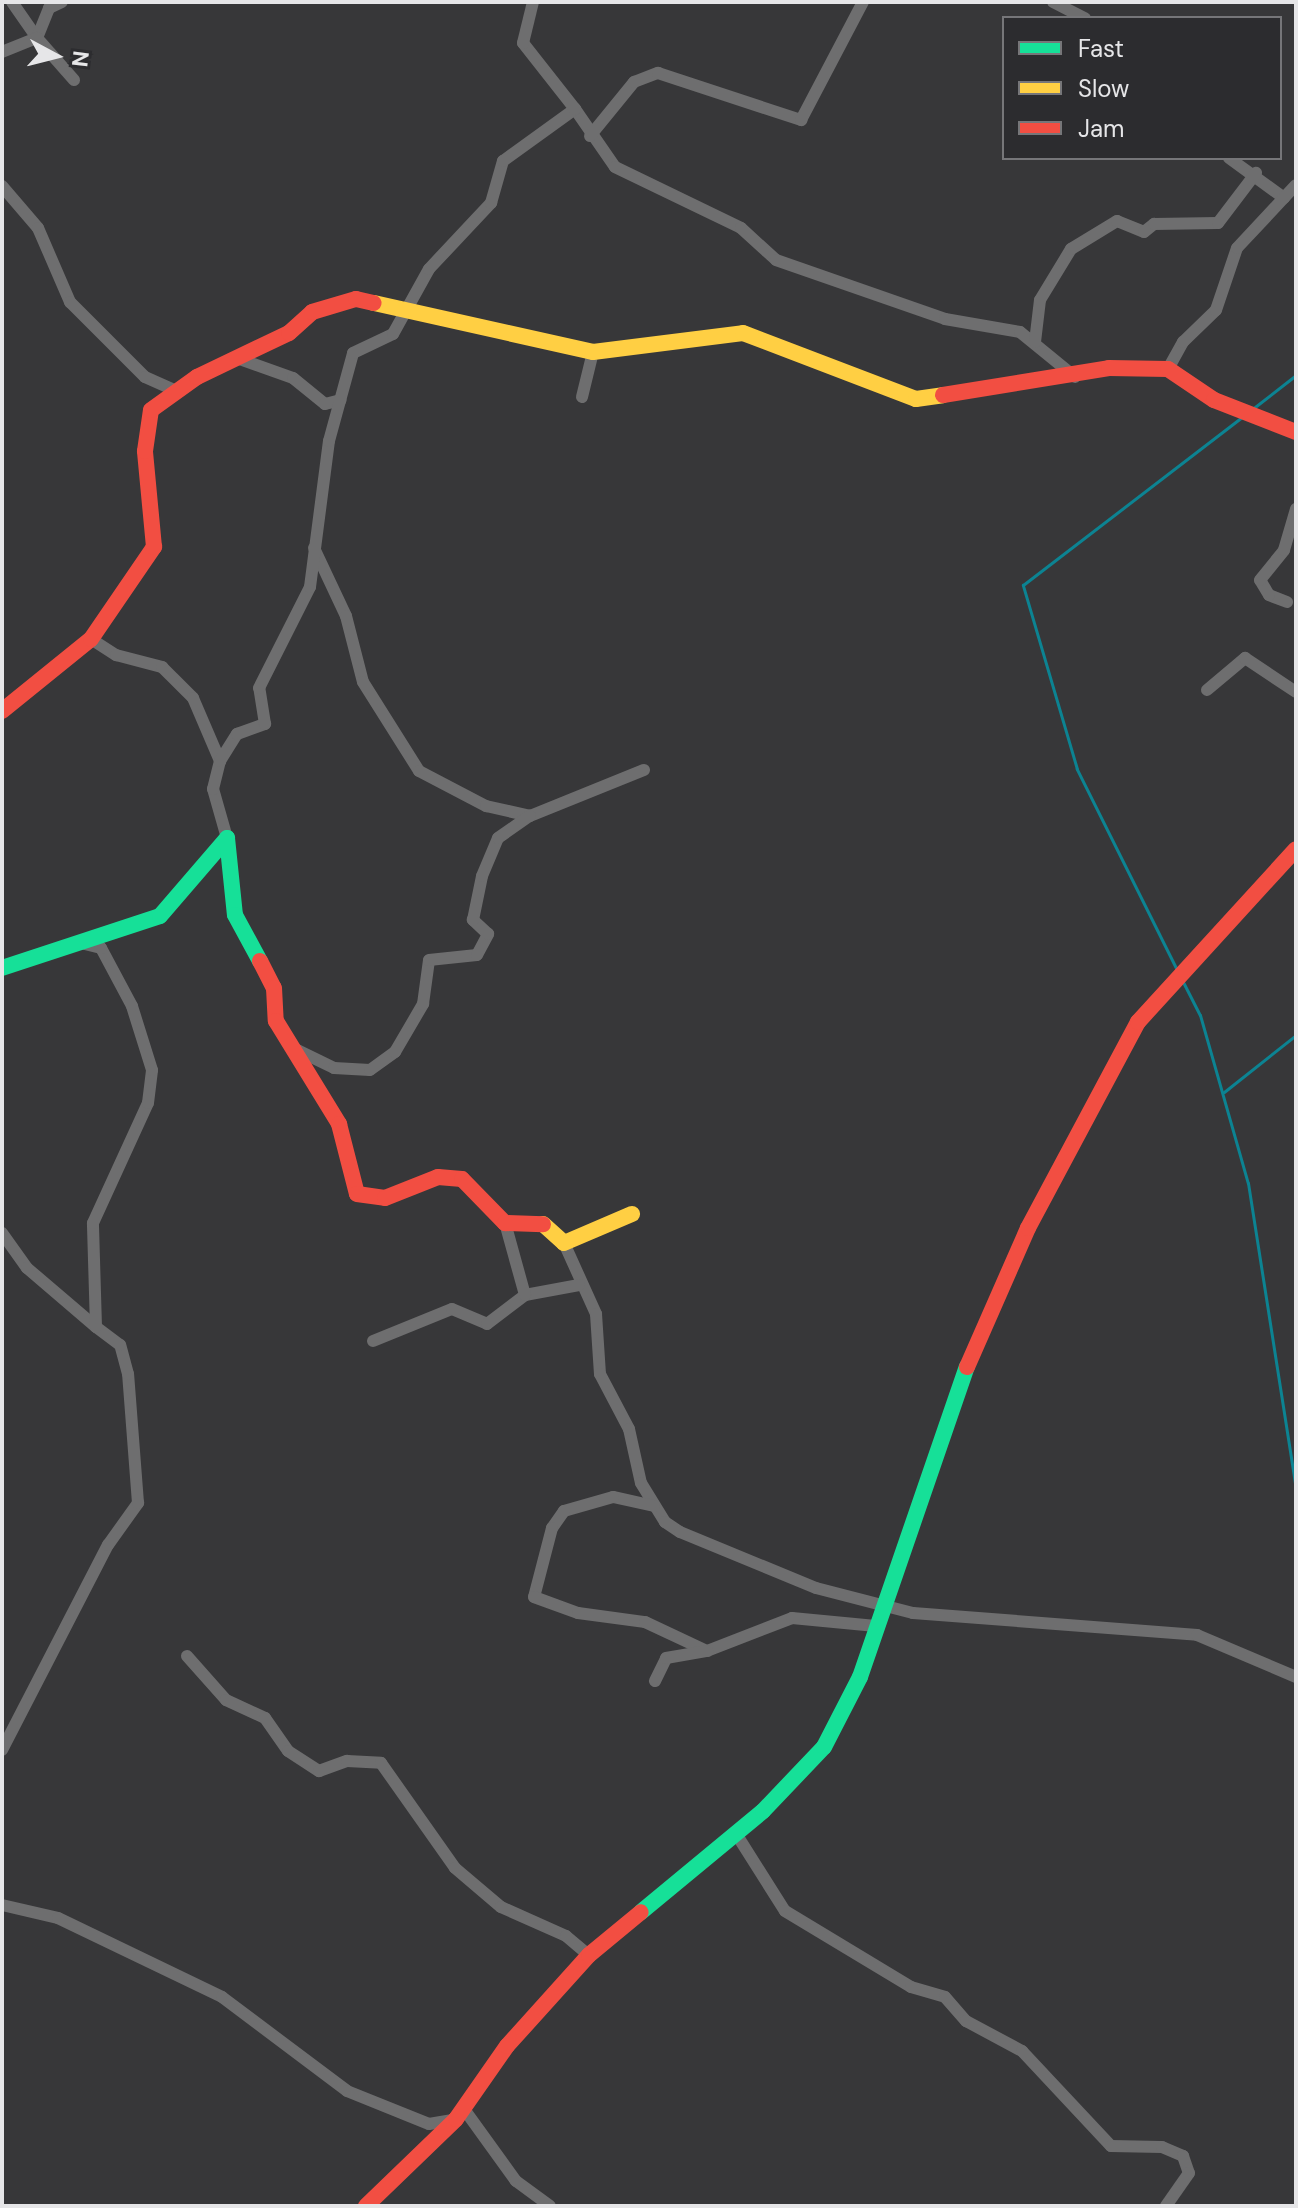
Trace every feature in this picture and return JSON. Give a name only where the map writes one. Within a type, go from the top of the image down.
[{"type":"street","points":[[12,2],[37,38],[74,80]]},
{"type":"street","points":[[2,52],[37,38],[49,8],[62,2]]},
{"type":"street","points":[[533,2],[523,43],[575,109],[590,136],[615,167],[741,228],[776,260],[891,303],[1020,332],[1075,377]]},
{"type":"street","points":[[590,136],[634,82],[658,73],[801,120],[863,2]]},
{"type":"street","points":[[1053,2],[1081,16]]},
{"type":"street","points":[[525,1295],[505,1223],[462,1179],[438,1177],[385,1198],[357,1194],[339,1124],[297,1050],[276,1021],[274,988],[235,915],[227,838],[213,789],[220,761],[237,734],[265,724],[259,688],[310,587],[314,548],[341,400],[353,353],[393,334],[404,307],[491,203],[503,161],[575,109]]},
{"type":"street","points":[[1233,160],[1256,173],[1284,198]]},
{"type":"street","points":[[1035,342],[1040,300],[1071,249],[1117,221],[1144,232],[1154,224],[1218,223],[1256,173]]},
{"type":"street","points":[[1168,369],[1183,342],[1216,310],[1237,248],[1296,185]]},
{"type":"street","points":[[2,186],[38,228],[70,302],[145,377],[177,391]]},
{"type":"street","points":[[2,711],[91,639],[154,547],[145,451],[151,410],[177,391],[289,333],[312,312],[356,299],[404,307],[593,352],[743,333],[916,399],[1075,377],[1109,368],[1168,369],[1214,400],[1296,432]]},
{"type":"street","points":[[582,397],[593,352]]},
{"type":"street","points":[[237,358],[293,378],[325,404],[341,400]]},
{"type":"street","points":[[1287,602],[1269,595],[1260,580],[1284,550],[1296,509]]},
{"type":"street","points":[[314,548],[346,616],[363,682],[419,771],[486,806],[530,816]]},
{"type":"street","points":[[91,639],[116,655],[162,667],[193,698],[220,761]]},
{"type":"street","points":[[1207,690],[1245,658],[1296,692]]},
{"type":"street","points":[[297,1050],[334,1068],[370,1070],[395,1052],[423,1004],[429,960],[477,955],[488,934],[473,920],[482,876],[498,838],[530,816],[644,770]]},
{"type":"street","points":[[2,968],[160,916],[227,838]]},
{"type":"street","points":[[366,2206],[460,2114],[507,2046],[589,1955],[735,1832],[824,1747],[876,1626],[985,1315],[1138,1022],[1296,849]]},
{"type":"street","points":[[81,943],[101,948],[132,1006],[152,1070],[148,1103],[93,1223],[96,1327]]},
{"type":"street","points":[[564,1243],[632,1214]]},
{"type":"street","points":[[505,1223],[548,1224],[564,1243],[579,1285],[596,1314],[600,1374],[621,1409],[654,1506],[680,1532],[733,1556],[883,1603],[986,1623],[1197,1635],[1296,1677]]},
{"type":"street","points":[[2,1233],[27,1268],[120,1345],[128,1374],[138,1503],[108,1545],[2,1750]]},
{"type":"street","points":[[373,1341],[452,1309],[487,1324],[525,1295],[579,1285]]},
{"type":"street","points":[[654,1506],[613,1497],[564,1511],[552,1528],[534,1597],[578,1613],[645,1622],[707,1651]]},
{"type":"street","points":[[655,1681],[666,1658],[707,1651],[792,1618],[876,1626]]},
{"type":"street","points":[[187,1656],[226,1700],[265,1718],[288,1751],[319,1771],[347,1761],[381,1763],[455,1868],[501,1907],[566,1936],[589,1955]]},
{"type":"street","points":[[735,1832],[785,1911],[911,1987],[945,1997],[966,2021],[1022,2051],[1111,2146],[1162,2147],[1183,2156],[1189,2173],[1166,2206]]},
{"type":"street","points":[[2,1905],[58,1918],[222,1997],[347,2091],[429,2124],[460,2114]]},
{"type":"street","points":[[460,2114],[516,2181],[550,2206]]},
{"type":"waterway","points":[[1251,410],[1296,375]]},
{"type":"waterway","points":[[1177,970],[1077,769],[1023,585],[1242,417]]},
{"type":"waterway","points":[[1182,980],[1200,1015],[1248,1183],[1296,1488]]},
{"type":"waterway","points":[[1224,1092],[1296,1035]]},
{"type":"traffic: fast","points":[[2,968],[160,916],[227,838],[235,915],[260,961]]},
{"type":"traffic: fast","points":[[641,1912],[763,1811],[824,1747],[860,1677],[967,1367]]},
{"type":"traffic: slow","points":[[374,303],[593,352],[743,333],[916,399],[943,395]]},
{"type":"traffic: slow","points":[[543,1224],[564,1243],[632,1214]]},
{"type":"traffic: jam","points":[[2,711],[91,639],[154,547],[145,451],[151,410],[197,377],[289,333],[312,312],[356,299],[374,303]]},
{"type":"traffic: jam","points":[[943,395],[1109,368],[1168,369],[1214,400],[1296,432]]},
{"type":"traffic: jam","points":[[967,1367],[1028,1228],[1138,1022],[1296,849]]},
{"type":"traffic: jam","points":[[260,961],[274,988],[276,1021],[339,1124],[357,1194],[385,1198],[438,1177],[462,1179],[505,1223],[543,1224]]},
{"type":"traffic: jam","points":[[366,2206],[456,2119],[507,2046],[589,1955],[641,1912]]}]
